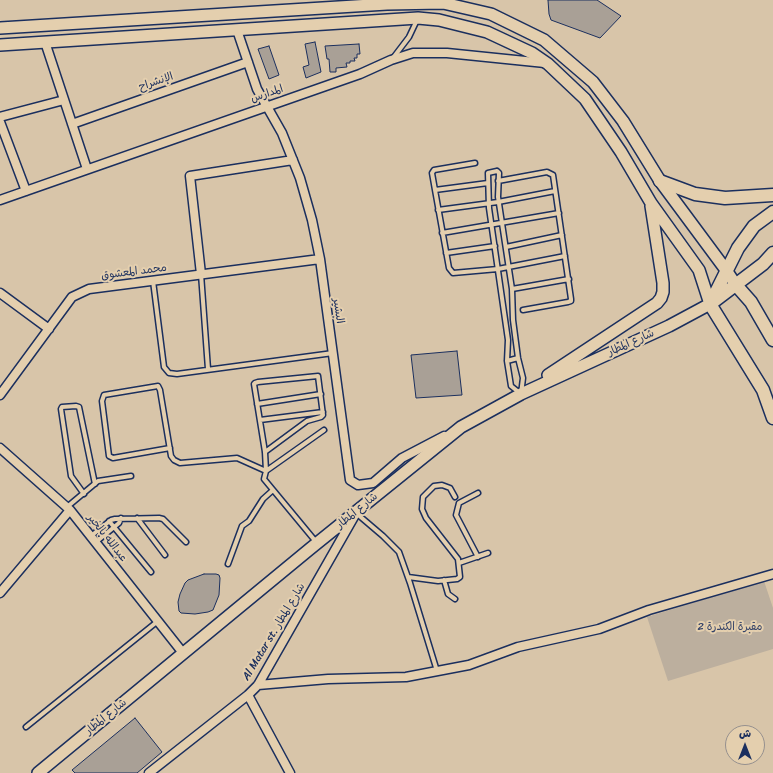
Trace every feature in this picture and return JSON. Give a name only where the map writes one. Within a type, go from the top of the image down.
[{"type":"main road","points":[[0,28],[387,4],[443,3],[491,14],[544,40],[593,82],[622,121],[660,181],[736,285],[751,302],[773,340]]},
{"type":"main road","points":[[0,45],[418,18],[439,20],[487,32],[532,53],[548,64],[585,99],[621,152],[650,203],[699,270],[710,304],[763,390],[773,418]]},
{"type":"main road","points":[[660,181],[695,194],[725,198],[773,195]]},
{"type":"main road","points":[[521,394],[597,341],[657,303],[661,298],[664,283],[650,203]]},
{"type":"main road","points":[[710,304],[738,248],[754,226],[773,212]]},
{"type":"main road","points":[[710,304],[763,264],[773,253]]},
{"type":"main road","name":"شارع المطار","points":[[38,773],[461,427],[521,394],[669,326],[710,304]]},
{"type":"street","name":"البشير","points":[[237,30],[257,90],[282,133],[293,160],[300,178],[312,220],[320,259],[350,480],[358,485],[373,483],[402,458],[461,427]]},
{"type":"street","points":[[45,42],[87,169]]},
{"type":"street","name":"المدارس","points":[[0,200],[360,74],[392,60],[413,53],[447,53],[548,64]]},
{"type":"street","name":"الإنشراح","points":[[72,124],[248,62]]},
{"type":"street","points":[[0,117],[64,100]]},
{"type":"street","points":[[0,122],[26,191]]},
{"type":"street","points":[[201,274],[190,176],[293,160]]},
{"type":"street","name":"محمد المعشوق","points":[[0,395],[3,386],[49,329],[72,297],[89,289],[320,259]]},
{"type":"street","points":[[0,293],[49,329]]},
{"type":"street","name":"عبدالله بالخير","points":[[0,448],[69,509],[183,653]]},
{"type":"street","points":[[0,593],[69,509]]},
{"type":"street","name":"Al Matar st. شارع المطار","points":[[154,771],[248,695],[258,685],[357,512]]},
{"type":"street","points":[[258,685],[328,679],[406,677],[469,665],[518,647],[599,629],[649,610],[773,574]]},
{"type":"street","points":[[248,695],[290,773]]},
{"type":"lane","points":[[392,60],[409,37],[418,18]]},
{"type":"lane","points":[[475,163],[434,170],[432,173],[449,268],[453,274],[498,269],[565,256]]},
{"type":"lane","points":[[490,172],[498,172],[498,202],[512,289],[513,320],[518,358],[523,378],[521,394],[511,386],[507,361],[508,340],[489,203],[488,175],[490,172]]},
{"type":"lane","points":[[498,181],[547,172],[553,175],[569,278],[571,301],[523,310]]},
{"type":"lane","points":[[435,190],[488,183]]},
{"type":"lane","points":[[438,210],[498,202],[556,191]]},
{"type":"lane","points":[[442,233],[492,226],[559,213]]},
{"type":"lane","points":[[506,247],[562,235]]},
{"type":"lane","points":[[446,253],[495,246]]},
{"type":"lane","points":[[201,274],[208,370]]},
{"type":"lane","points":[[512,289],[569,278]]},
{"type":"lane","points":[[153,280],[164,367],[169,372],[177,374],[333,353]]},
{"type":"lane","points":[[505,321],[513,320]]},
{"type":"lane","points":[[507,361],[518,358]]},
{"type":"lane","points":[[265,452],[307,421],[323,415],[318,376],[255,382],[265,452],[266,471],[264,479],[318,543]]},
{"type":"lane","points":[[170,448],[113,458],[109,456],[102,401],[104,395],[158,386],[160,390],[170,448],[171,456],[174,460],[180,463],[237,458],[266,471]]},
{"type":"lane","points":[[257,404],[321,394]]},
{"type":"lane","points":[[84,494],[71,476],[62,408],[79,407],[95,484]]},
{"type":"lane","points":[[260,420],[323,412]]},
{"type":"lane","points":[[266,471],[324,430]]},
{"type":"lane","points":[[69,509],[98,481],[131,476]]},
{"type":"lane","points":[[408,577],[428,580],[459,578],[458,559],[426,518],[422,509],[423,497],[434,486],[442,485],[450,488],[455,497]]},
{"type":"lane","points":[[228,564],[242,526],[249,521],[263,498],[273,490]]},
{"type":"lane","points":[[478,493],[459,503],[456,515],[478,557]]},
{"type":"lane","points":[[357,512],[397,550],[408,577],[437,671]]},
{"type":"lane","points":[[93,539],[120,524],[121,518]]},
{"type":"lane","points":[[137,518],[165,555]]},
{"type":"lane","points":[[93,539],[108,522],[114,519],[161,518],[186,542]]},
{"type":"lane","points":[[108,522],[151,572]]},
{"type":"lane","points":[[459,564],[488,553]]},
{"type":"lane","points":[[444,580],[448,594],[455,599]]},
{"type":"lane","points":[[26,727],[158,621]]},
{"type":"green space","name":"مقبرة الكندرة 2","points":[[764,581],[773,608],[773,649],[668,681],[647,617]]},
{"type":"building","points":[[548,0],[597,0],[621,16],[600,38],[551,20]]},
{"type":"building","points":[[315,42],[321,72],[306,78],[303,67],[309,65],[305,44]]},
{"type":"building","points":[[359,44],[360,54],[357,54],[357,58],[354,58],[355,61],[346,63],[347,67],[336,68],[336,72],[330,72],[329,59],[327,59],[325,46]]},
{"type":"building","points":[[269,46],[279,75],[269,79],[258,49]]},
{"type":"building","points":[[457,351],[462,395],[416,398],[411,355]]},
{"type":"building","points":[[204,574],[216,574],[219,575],[220,578],[219,595],[213,610],[195,614],[181,613],[179,611],[178,602],[185,583],[188,580]]},
{"type":"building","points":[[135,718],[162,752],[137,773],[75,773],[72,770]]}]
